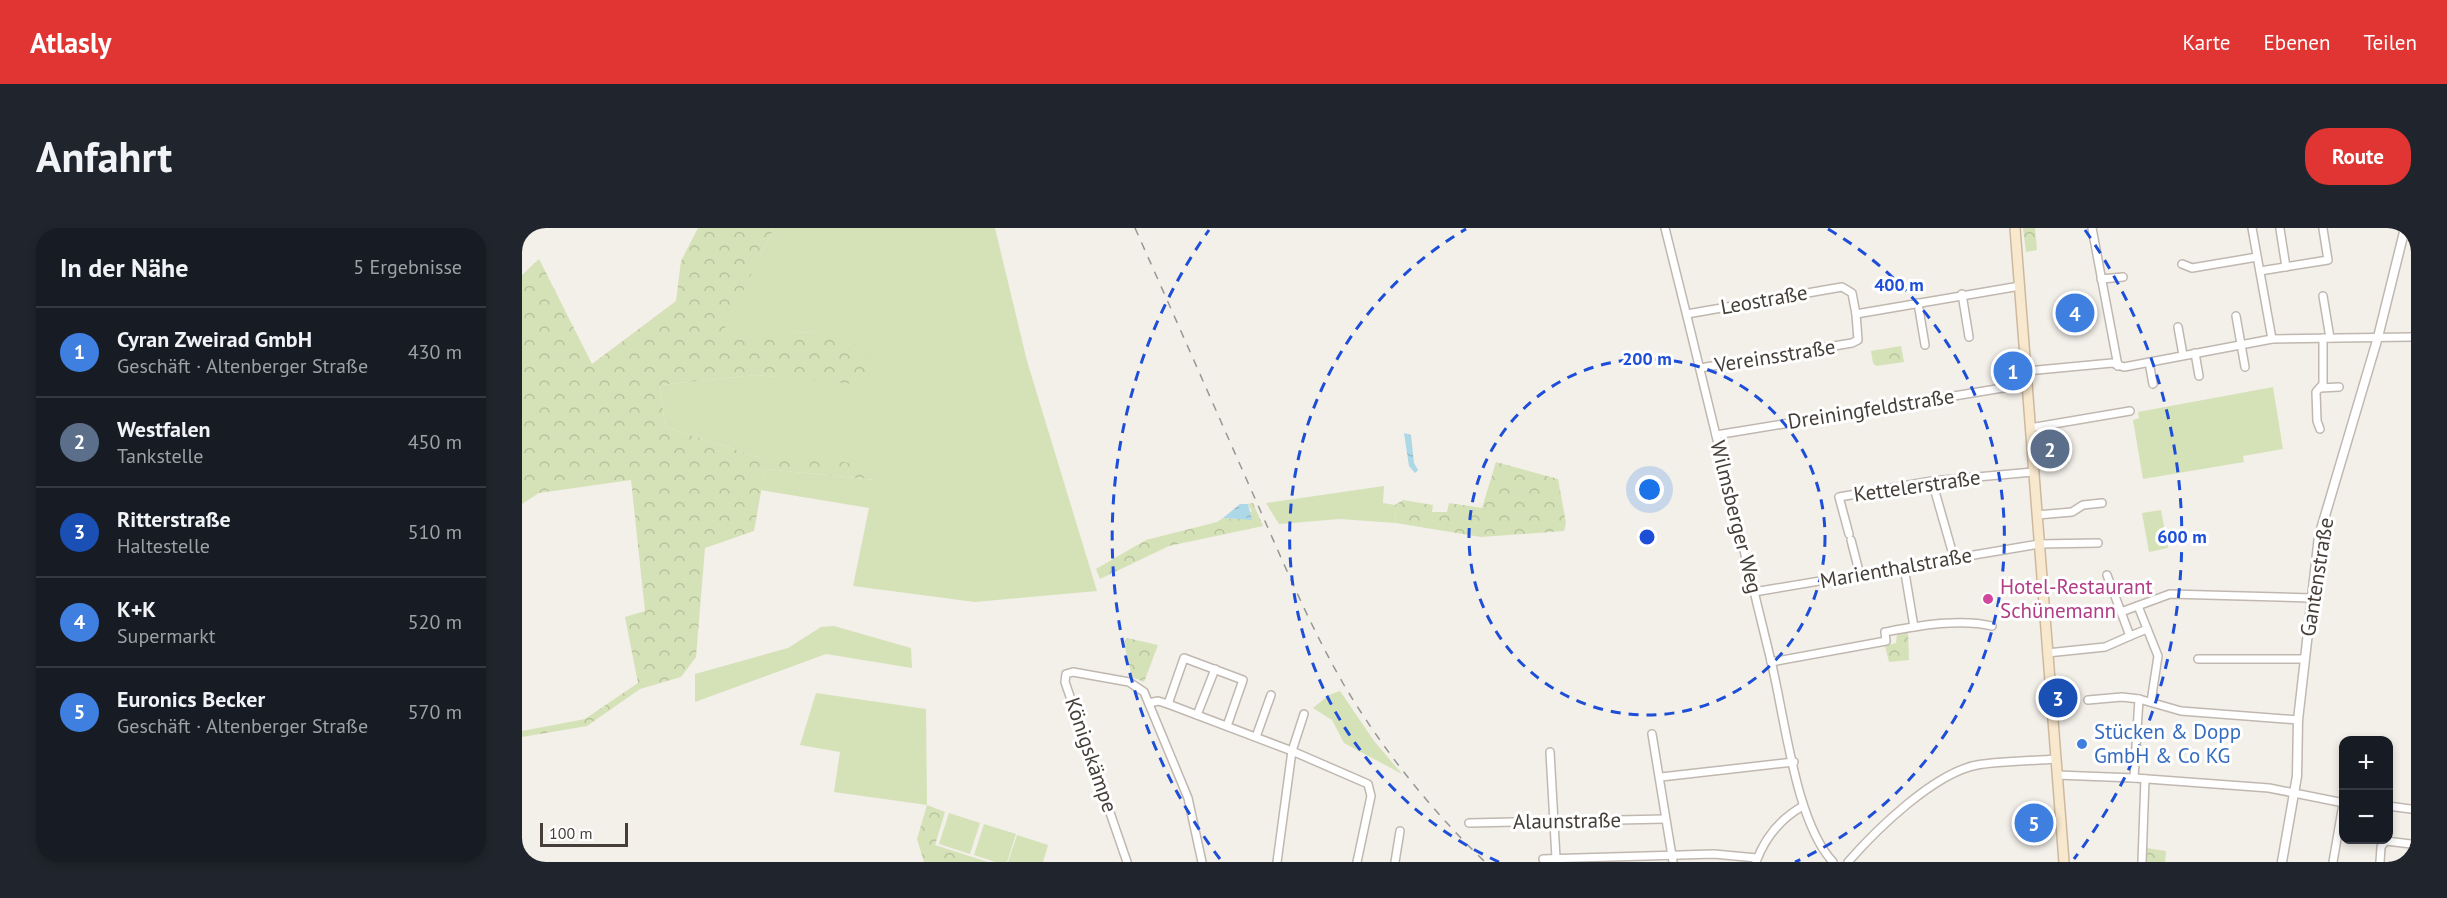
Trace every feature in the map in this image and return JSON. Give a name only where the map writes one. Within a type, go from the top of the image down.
[{"type":"main road","points":[[2015,228],[2064,862]]},
{"type":"street","name":"Wilmsberger Weg","points":[[1665,228],[1771,662],[1803,806],[1812,832],[1822,850],[1833,862]]},
{"type":"street","points":[[2092,228],[2118,366]]},
{"type":"street","points":[[2252,228],[2272,339]]},
{"type":"street","name":"Gantenstraße","points":[[2282,862],[2297,776],[2298,720],[2319,536],[2378,337],[2405,228]]},
{"type":"street","points":[[2280,229],[2286,267]]},
{"type":"street","points":[[2260,271],[2328,260],[2323,229]]},
{"type":"street","points":[[2182,264],[2192,267],[2257,257]]},
{"type":"street","points":[[2102,279],[2123,277]]},
{"type":"street","points":[[1856,314],[1962,294],[2020,286]]},
{"type":"street","name":"Leostraße","points":[[1687,314],[1842,287],[1852,293],[1856,314]]},
{"type":"street","points":[[1962,294],[1969,337]]},
{"type":"street","points":[[2320,429],[2317,421],[2316,392],[2323,384],[2327,338],[2323,296]]},
{"type":"street","points":[[1918,303],[1925,345]]},
{"type":"street","name":"Vereinsstraße","points":[[1700,368],[1852,343],[1858,340],[1859,335],[1856,314]]},
{"type":"street","points":[[2236,316],[2245,367]]},
{"type":"street","points":[[2178,327],[2183,355]]},
{"type":"street","points":[[2026,371],[2065,366],[2112,363],[2118,366],[2149,362],[2272,339],[2411,337]]},
{"type":"street","points":[[2195,353],[2199,376]]},
{"type":"street","points":[[2149,362],[2152,384]]},
{"type":"street","name":"Dreiningfeldstraße","points":[[1716,435],[2027,384]]},
{"type":"street","points":[[2320,388],[2339,387]]},
{"type":"street","points":[[2030,428],[2130,411]]},
{"type":"street","name":"Kettelerstraße","points":[[1860,575],[1839,497],[1932,481],[2034,472]]},
{"type":"street","points":[[1932,481],[1954,558]]},
{"type":"street","points":[[2037,515],[2072,512],[2083,505],[2102,503]]},
{"type":"street","name":"Marienthalstraße","points":[[1754,592],[2039,544],[2098,543]]},
{"type":"street","points":[[1904,567],[1914,627]]},
{"type":"street","points":[[2107,575],[2130,636]]},
{"type":"street","points":[[2121,612],[2164,595],[2311,598]]},
{"type":"street","points":[[2138,606],[2158,656],[2151,702]]},
{"type":"street","points":[[1771,662],[1886,641],[1885,632],[1914,627],[1979,623],[1992,626]]},
{"type":"street","points":[[2047,653],[2105,647],[2148,629]]},
{"type":"street","points":[[1168,704],[1184,657],[1243,680],[1227,726]]},
{"type":"street","points":[[2198,659],[2304,660]]},
{"type":"street","points":[[1197,715],[1215,669]]},
{"type":"street","name":"Königskämpe","points":[[1127,862],[1065,682],[1066,674],[1073,672],[1129,682],[1144,692],[1149,703]]},
{"type":"street","points":[[1256,737],[1271,695]]},
{"type":"street","points":[[2088,700],[2122,697],[2139,699],[2181,711],[2298,720]]},
{"type":"street","points":[[2134,778],[2139,699]]},
{"type":"street","points":[[1202,862],[1188,798],[1149,703],[1158,701],[1168,704],[1292,751],[1368,784],[1371,796],[1357,862]]},
{"type":"street","points":[[1277,862],[1292,751],[1304,714]]},
{"type":"street","points":[[1652,734],[1661,777],[1672,859]]},
{"type":"street","points":[[1550,752],[1556,858]]},
{"type":"street","points":[[1848,862],[1873,834],[1906,806],[1957,772],[1975,765],[2056,759]]},
{"type":"street","points":[[1661,777],[1794,762]]},
{"type":"street","points":[[2057,775],[2269,788],[2339,803]]},
{"type":"street","points":[[2142,862],[2145,779]]},
{"type":"street","points":[[1543,859],[1672,859],[1730,854],[1756,860],[1772,830],[1788,814],[1803,806]]},
{"type":"street","points":[[2393,808],[2411,810]]},
{"type":"street","name":"Alaunstraße","points":[[1469,823],[1665,819]]},
{"type":"street","points":[[2333,862],[2339,827]]},
{"type":"street","points":[[1395,862],[1400,831]]},
{"type":"street","points":[[2393,841],[2411,844]]},
{"type":"street","points":[[2380,862],[2384,844]]},
{"type":"green space","points":[[698,228],[774,228],[722,334],[823,332],[871,351],[863,385],[756,375],[660,385],[665,427],[762,458],[810,454],[877,470],[877,480],[765,469],[754,531],[705,548],[696,657],[681,677],[640,689],[587,726],[522,737],[522,731],[585,719],[638,683],[625,617],[645,611],[631,480],[539,493],[522,504],[522,275],[539,259],[592,364],[676,301],[681,261]]},
{"type":"green space","points":[[774,228],[995,228],[1027,361],[1097,591],[975,602],[853,586],[869,508],[761,490],[765,469],[876,480],[762,458],[665,427],[660,385],[756,375],[863,384],[823,332],[721,335]]},
{"type":"green space","points":[[2023,228],[2035,228],[2037,250],[2026,252]]},
{"type":"green space","points":[[1901,346],[1904,362],[1876,366],[1873,363],[1871,351]]},
{"type":"green space","points":[[2273,387],[2283,449],[2243,456],[2244,462],[2143,479],[2133,420],[2139,418],[2138,412]]},
{"type":"green space","points":[[1496,462],[1558,479],[1566,523],[1564,531],[1481,537],[1396,523],[1395,505],[1403,500],[1433,505],[1432,512],[1447,512],[1449,503],[1482,508]]},
{"type":"green space","points":[[1384,486],[1383,503],[1395,505],[1396,523],[1340,519],[1279,524],[1266,503]]},
{"type":"green space","points":[[1253,503],[1263,526],[1169,546],[1100,579],[1096,569],[1146,540],[1217,522],[1223,518],[1239,519],[1252,511],[1248,504]]},
{"type":"green space","points":[[2161,510],[2168,548],[2149,552],[2142,513]]},
{"type":"green space","points":[[834,626],[911,648],[912,668],[826,654],[695,702],[695,674],[788,648],[821,627]]},
{"type":"green space","points":[[1908,631],[1909,660],[1889,662],[1885,646],[1896,643],[1897,634]]},
{"type":"green space","points":[[1127,638],[1158,645],[1144,682],[1132,677],[1124,643]]},
{"type":"green space","points":[[1340,691],[1374,741],[1402,774],[1344,743],[1332,720],[1313,708],[1329,695]]},
{"type":"green space","points":[[816,693],[926,709],[927,805],[834,792],[840,752],[800,745]]},
{"type":"green space","points":[[927,805],[945,812],[935,845],[988,862],[924,862],[917,839]]},
{"type":"green space","points":[[949,813],[980,823],[970,854],[939,844]]},
{"type":"green space","points":[[984,824],[1016,834],[1007,862],[995,862],[974,855]]},
{"type":"green space","points":[[1017,835],[1048,845],[1043,862],[1008,862]]},
{"type":"green space","points":[[2146,848],[2166,851],[2165,862],[2145,862]]},
{"type":"water","points":[[1404,433],[1411,435],[1414,463],[1418,470],[1415,473],[1409,466]]},
{"type":"water","points":[[1240,504],[1248,504],[1252,520],[1223,518]]},
{"type":"railway","points":[[1135,228],[1294,586],[1344,685],[1408,778],[1485,862]]},
{"type":"place","name":"K+K","points":[[2075,313]]},
{"type":"place","name":"Cyran Zweirad GmbH","points":[[2013,371]]},
{"type":"place","name":"Westfalen","points":[[2050,449]]},
{"type":"place","name":"Hotel-Restaurant Schünemann","points":[[1988,599]]},
{"type":"place","name":"Ritterstraße","points":[[2058,698]]},
{"type":"place","name":"Stücken & Dopp GmbH & Co KG","points":[[2082,744]]},
{"type":"place","name":"Euronics Becker","points":[[2034,823]]}]
